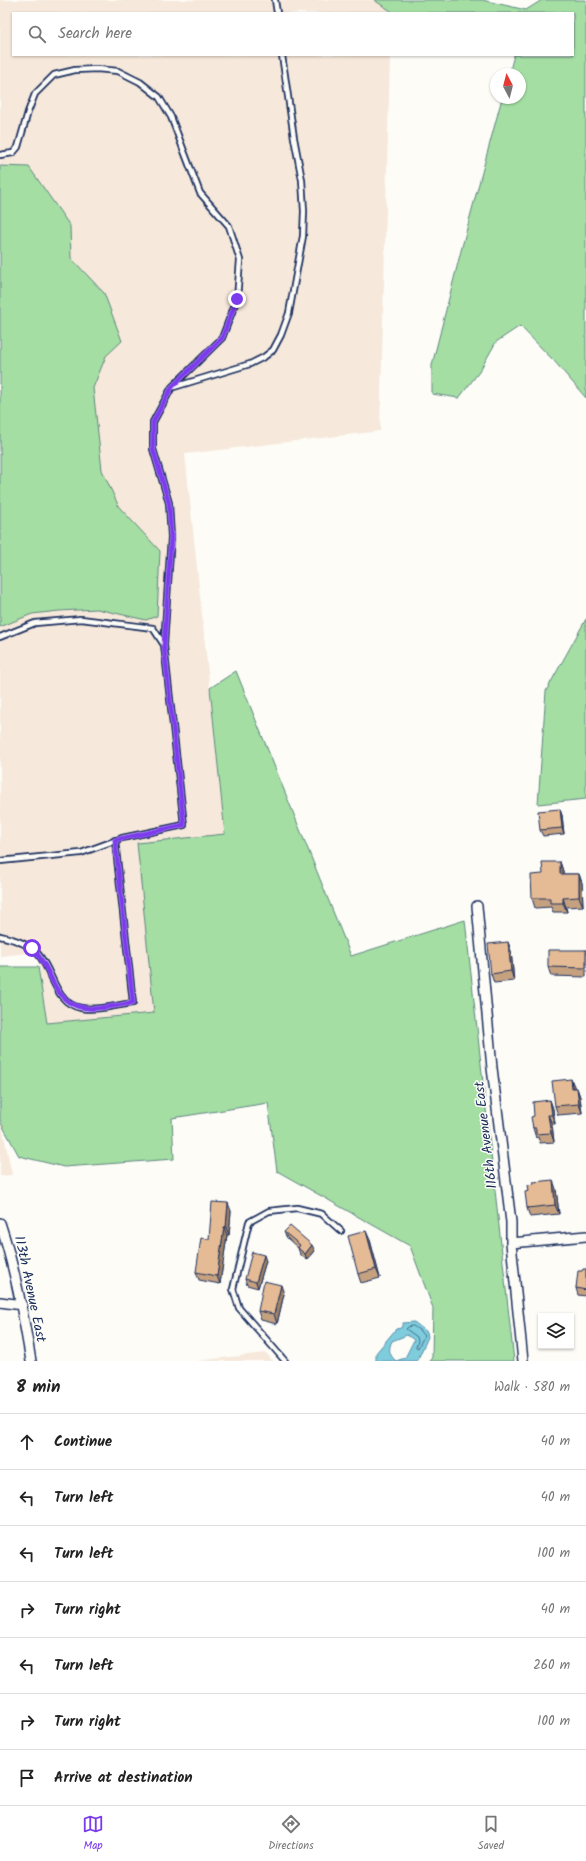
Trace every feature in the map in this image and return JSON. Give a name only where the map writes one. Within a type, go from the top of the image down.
[{"type":"street","name":"116th Avenue East","points":[[477,906],[492,1068],[511,1222],[511,1243],[523,1361]]},
{"type":"street","name":"113th Avenue East","points":[[0,1223],[10,1255],[22,1305],[31,1361]]},
{"type":"street","points":[[511,1243],[586,1236]]},
{"type":"street","points":[[0,1302],[22,1305]]},
{"type":"lane","points":[[275,0],[277,12]]},
{"type":"lane","points":[[172,387],[250,364],[264,357],[273,350],[281,335],[288,313],[304,236],[302,180],[294,138],[282,56]]},
{"type":"lane","points":[[0,155],[13,153],[18,147],[35,94],[54,76],[75,70],[97,68],[118,72],[140,82],[159,97],[171,117],[200,193],[229,226],[240,260],[237,299],[222,338],[172,387],[153,422],[153,449],[169,503],[171,537],[164,646],[184,825],[115,840],[81,853],[0,861]]},
{"type":"lane","points":[[0,637],[35,623],[81,619],[153,628],[164,646]]},
{"type":"lane","points":[[0,936],[14,939],[32,948],[40,956],[60,994],[72,1005],[91,1008],[133,1003],[115,840]]},
{"type":"lane","points":[[285,1361],[239,1308],[233,1290],[249,1222],[269,1211],[298,1208],[322,1214],[341,1231]]},
{"type":"shaded area","points":[[0,0],[379,0],[390,12],[12,12],[12,56],[390,56],[380,431],[185,454],[225,834],[137,843],[155,1013],[47,1024],[37,952],[0,956]]},
{"type":"shaded area","points":[[0,1117],[12,1175],[0,1176]]},
{"type":"shaded area","points":[[266,1353],[273,1361],[196,1361]]},
{"type":"green space","points":[[374,0],[482,0],[526,10],[542,0],[586,0],[586,398],[555,362],[520,326],[496,342],[479,372],[459,398],[432,394],[432,365],[500,104],[526,104],[526,68],[511,68],[514,56],[574,56],[574,12],[392,12]]},
{"type":"green space","points":[[0,166],[29,167],[70,226],[71,258],[104,293],[122,341],[106,356],[93,388],[102,470],[119,507],[160,551],[157,616],[146,620],[97,609],[32,614],[0,627]]},
{"type":"green space","points":[[586,619],[586,799],[538,804],[546,691]]},
{"type":"green space","points":[[236,671],[351,956],[465,920],[514,1361],[430,1361],[432,1357],[433,1308],[410,1246],[277,1171],[268,1103],[172,1118],[174,1159],[64,1167],[19,1156],[1,1123],[0,967],[38,967],[47,1023],[154,1013],[137,843],[225,834],[210,688]]},
{"type":"water","points":[[414,1322],[427,1332],[428,1337],[417,1361],[376,1361],[376,1353],[396,1329],[401,1328],[403,1323]],"holes":[[[407,1335],[414,1340],[405,1358],[396,1361],[390,1349],[392,1341]]]},
{"type":"building","points":[[560,809],[562,828],[540,830],[538,811]]},
{"type":"building","points":[[542,862],[560,862],[560,874],[579,874],[579,897],[563,898],[563,903],[550,903],[550,898],[532,898],[531,875],[543,874]]},
{"type":"building","points":[[508,942],[511,971],[491,974],[488,944]]},
{"type":"building","points":[[548,950],[586,950],[586,968],[548,967]]},
{"type":"building","points":[[571,1079],[572,1088],[577,1088],[579,1104],[555,1106],[552,1081]]},
{"type":"building","points":[[550,1100],[552,1115],[548,1115],[551,1133],[536,1134],[536,1128],[533,1128],[531,1117],[534,1116],[533,1102]]},
{"type":"building","points":[[553,1180],[555,1205],[527,1208],[525,1192],[529,1191],[528,1185],[534,1184],[533,1182]]},
{"type":"building","points":[[212,1202],[228,1203],[226,1227],[224,1227],[217,1276],[196,1272],[201,1238],[209,1239]]},
{"type":"building","points":[[290,1226],[312,1245],[305,1254],[298,1248],[300,1245],[284,1232]]},
{"type":"building","points":[[366,1231],[376,1269],[358,1274],[348,1236]]},
{"type":"building","points":[[252,1252],[264,1255],[256,1282],[245,1279]]},
{"type":"building","points":[[583,1269],[586,1269],[586,1290],[576,1288],[578,1271],[582,1271]]},
{"type":"building","points":[[264,1281],[281,1285],[274,1314],[258,1311]]},
{"type":"route","points":[[32,948],[40,956],[60,994],[72,1005],[81,1008],[91,1008],[133,1003],[115,840],[184,825],[164,646],[171,537],[169,503],[153,449],[153,422],[172,387],[222,338],[237,299]]}]
